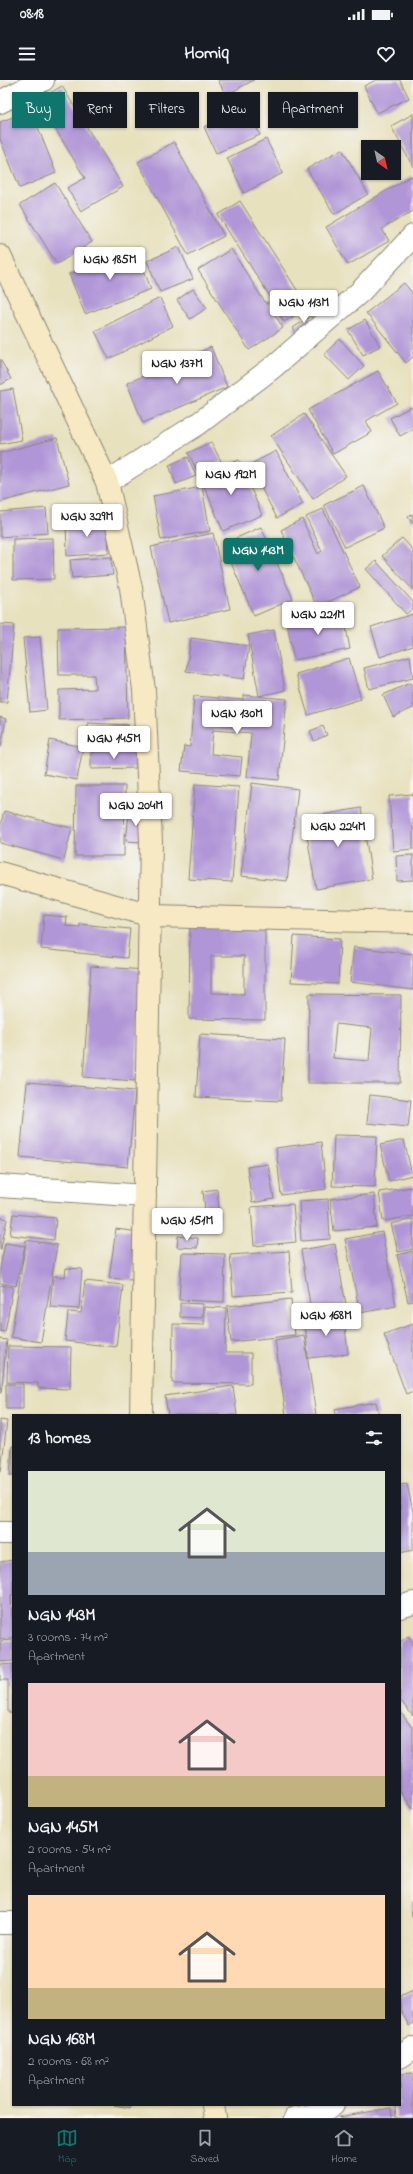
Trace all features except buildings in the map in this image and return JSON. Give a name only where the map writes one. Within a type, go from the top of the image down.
[{"type":"street","points":[[0,102],[43,80]]},
{"type":"street","points":[[107,482],[198,424],[272,368],[360,292],[413,236]]},
{"type":"street","points":[[0,256],[107,482],[131,588],[144,690],[151,841],[151,916],[141,1414]]},
{"type":"street","points":[[0,873],[151,916],[413,922]]},
{"type":"street","points":[[0,1186],[145,1196]]},
{"type":"street","points":[[0,1533],[12,1533]]},
{"type":"street","points":[[401,1607],[413,1603]]},
{"type":"street","points":[[0,1923],[12,1923]]},
{"type":"street","points":[[401,2056],[413,2048]]},
{"type":"street","points":[[213,2106],[215,2118]]},
{"type":"street","points":[[295,2118],[320,2114],[332,2106]]}]
